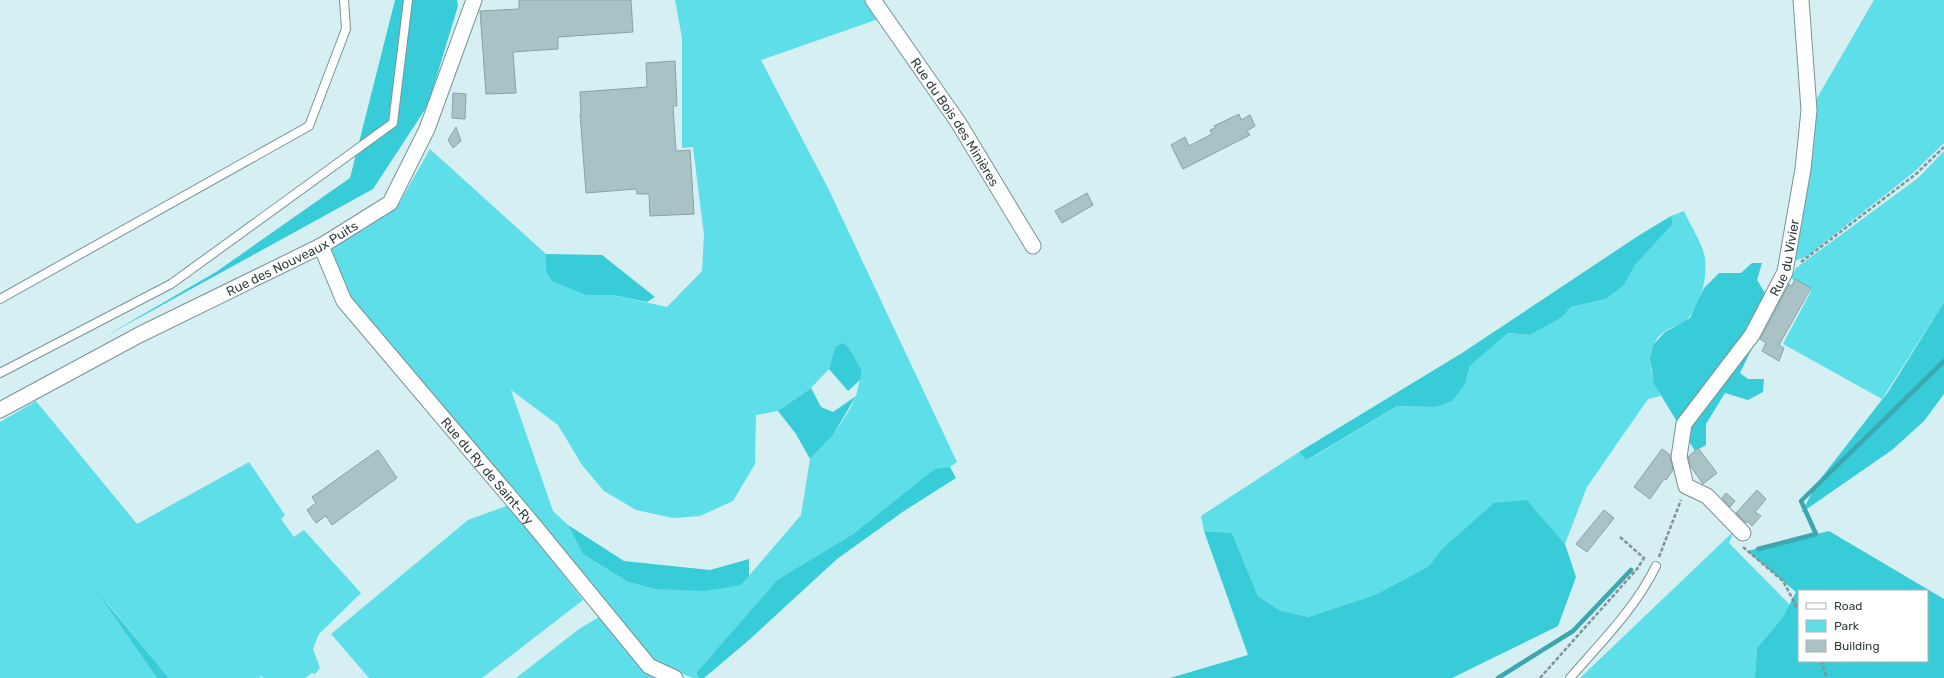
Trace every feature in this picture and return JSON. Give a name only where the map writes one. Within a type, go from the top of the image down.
[{"type":"street","name":"Rue du Bois des Minières","points":[[873,0],[958,122],[1033,246]]},
{"type":"street","name":"Rue du Vivier","points":[[1686,486],[1679,457],[1684,424],[1752,335],[1785,272],[1803,170],[1808,110],[1801,0]]},
{"type":"street","name":"Rue des Nouveaux Puits","points":[[0,410],[139,335],[321,246],[390,203],[427,129],[472,1]]},
{"type":"street","name":"Rue du Ry de Saint-Ry","points":[[321,246],[344,301],[532,523],[648,666],[675,678]]},
{"type":"street","points":[[1686,486],[1707,496],[1743,532]]},
{"type":"lane","points":[[0,299],[309,126],[346,29],[344,0]]},
{"type":"lane","points":[[0,373],[171,284],[393,123],[408,0]]},
{"type":"lane","points":[[1570,678],[1630,609],[1645,588],[1656,566]]},
{"type":"path","points":[[1785,272],[1807,258],[1916,174],[1944,147]]},
{"type":"path","points":[[1620,537],[1644,558],[1656,566],[1686,486]]},
{"type":"path","points":[[1743,532],[1734,539],[1783,581],[1798,609]]},
{"type":"path","points":[[1540,678],[1638,569],[1644,558]]},
{"type":"path","points":[[1821,662],[1826,678]]},
{"type":"green space","points":[[675,0],[869,0],[884,17],[761,60],[828,188],[957,462],[950,467],[935,470],[853,534],[777,580],[696,673],[699,678],[693,678],[652,662],[346,297],[329,249],[397,207],[430,149],[546,254],[546,271],[586,295],[613,295],[667,307],[702,271],[704,235],[693,147],[682,148],[682,38]],"holes":[[[835,347],[849,348],[862,371],[856,396],[850,409],[833,435],[810,459],[801,515],[741,585],[655,589],[628,582],[583,554],[568,525],[553,511],[511,390],[558,425],[582,465],[604,491],[636,510],[673,518],[700,516],[733,501],[755,464],[756,415],[778,411],[811,388],[829,369]]]},
{"type":"green space","points":[[1874,0],[1944,0],[1944,143],[1914,172],[1806,257],[1794,261],[1817,98]]},
{"type":"green space","points":[[1944,151],[1944,302],[1882,399],[1783,344],[1811,291],[1791,278],[1796,268],[1918,178]]},
{"type":"green space","points":[[1684,211],[1699,241],[1705,258],[1705,273],[1701,296],[1688,318],[1667,330],[1659,336],[1654,343],[1650,361],[1651,370],[1661,396],[1648,399],[1587,487],[1565,544],[1527,500],[1440,551],[1429,566],[1375,595],[1308,617],[1279,610],[1258,596],[1232,533],[1204,531],[1201,516],[1299,452],[1308,460],[1397,406],[1435,407],[1465,384],[1470,366],[1508,333],[1530,335],[1561,318],[1571,307],[1606,299],[1624,285],[1635,265],[1673,224],[1671,216]]},
{"type":"green space","points":[[36,401],[137,524],[249,462],[285,515],[281,519],[294,537],[304,530],[361,593],[319,634],[313,649],[320,668],[315,674],[312,673],[305,678],[264,678],[259,675],[261,678],[169,678],[103,598],[157,678],[0,678],[0,422]]},
{"type":"green space","points":[[509,505],[583,600],[482,678],[369,678],[331,634],[468,520]]},
{"type":"green space","points":[[1734,531],[1729,543],[1790,605],[1783,617],[1757,648],[1755,678],[1580,678]]},
{"type":"green space","points":[[599,617],[647,671],[660,678],[516,678],[579,629]]},
{"type":"shaded area","points":[[395,0],[457,0],[458,6],[428,105],[373,189],[104,337],[216,272],[350,178]]},
{"type":"shaded area","points":[[1671,216],[1673,224],[1635,265],[1624,285],[1606,299],[1571,307],[1561,318],[1530,335],[1508,333],[1470,366],[1465,384],[1452,401],[1435,407],[1397,406],[1307,460],[1299,452],[1462,353],[1638,236]]},
{"type":"shaded area","points":[[546,254],[602,255],[655,297],[647,302],[613,295],[586,295],[552,281],[546,271]]},
{"type":"shaded area","points":[[1752,263],[1762,263],[1757,280],[1765,293],[1757,338],[1740,373],[1748,379],[1764,379],[1763,392],[1748,400],[1725,393],[1706,424],[1706,445],[1695,451],[1654,384],[1650,359],[1653,345],[1665,332],[1690,318],[1704,288],[1719,273],[1741,273]]},
{"type":"shaded area","points":[[1944,302],[1944,394],[1924,421],[1892,450],[1801,513],[1818,482],[1888,392]]},
{"type":"shaded area","points":[[843,343],[849,348],[862,371],[860,380],[848,391],[829,369],[835,347]]},
{"type":"shaded area","points":[[811,388],[821,407],[833,412],[856,396],[833,435],[810,459],[796,434],[778,411]]},
{"type":"shaded area","points":[[950,467],[956,478],[904,511],[837,559],[749,640],[704,678],[699,678],[696,673],[777,580],[853,534],[935,469]]},
{"type":"shaded area","points":[[1527,500],[1565,544],[1576,577],[1558,626],[1452,678],[1170,678],[1248,655],[1204,531],[1232,533],[1258,596],[1279,610],[1308,617],[1375,595],[1429,566],[1440,551],[1494,503]]},
{"type":"shaded area","points":[[568,525],[624,561],[710,570],[749,559],[749,576],[741,585],[704,591],[655,589],[628,582],[583,554]]},
{"type":"shaded area","points":[[1829,531],[1944,599],[1944,678],[1755,678],[1757,648],[1783,617],[1796,592],[1747,551]]},
{"type":"shaded area","points":[[99,594],[169,678],[157,678]]},
{"type":"building","points":[[519,0],[631,0],[633,32],[558,37],[558,49],[513,52],[516,93],[486,94],[480,11],[519,9]]},
{"type":"building","points":[[675,61],[677,106],[673,106],[676,151],[690,150],[694,214],[650,216],[649,194],[637,194],[636,189],[586,193],[580,114],[580,92],[647,87],[646,63]]},
{"type":"building","points":[[453,93],[466,94],[465,119],[452,118]]},
{"type":"building","points":[[1239,114],[1241,120],[1250,115],[1255,126],[1247,131],[1250,135],[1183,169],[1171,145],[1185,137],[1189,146],[1212,134],[1210,130],[1215,128],[1214,126]]},
{"type":"building","points":[[456,127],[461,141],[453,148],[448,140]]},
{"type":"building","points":[[1087,193],[1093,205],[1062,223],[1055,211]]},
{"type":"building","points":[[1795,279],[1811,288],[1779,345],[1784,348],[1779,361],[1762,351],[1766,343],[1760,339],[1789,284],[1792,286]]},
{"type":"building","points":[[1698,448],[1717,473],[1703,484],[1691,467],[1688,457]]},
{"type":"building","points":[[1662,449],[1670,455],[1673,470],[1666,480],[1664,479],[1650,499],[1634,487]]},
{"type":"building","points":[[378,450],[397,478],[332,525],[326,516],[316,523],[307,510],[316,503],[312,497]]},
{"type":"building","points":[[1757,490],[1766,499],[1755,512],[1761,516],[1752,526],[1747,521],[1746,523],[1736,513]]},
{"type":"building","points":[[1726,493],[1735,501],[1730,507],[1722,498]]},
{"type":"building","points":[[1604,510],[1614,518],[1587,552],[1576,544]]},
{"type":"waterway","points":[[1758,549],[1816,534],[1801,501],[1944,361]]},
{"type":"waterway","points":[[1498,678],[1573,631],[1631,570]]}]
